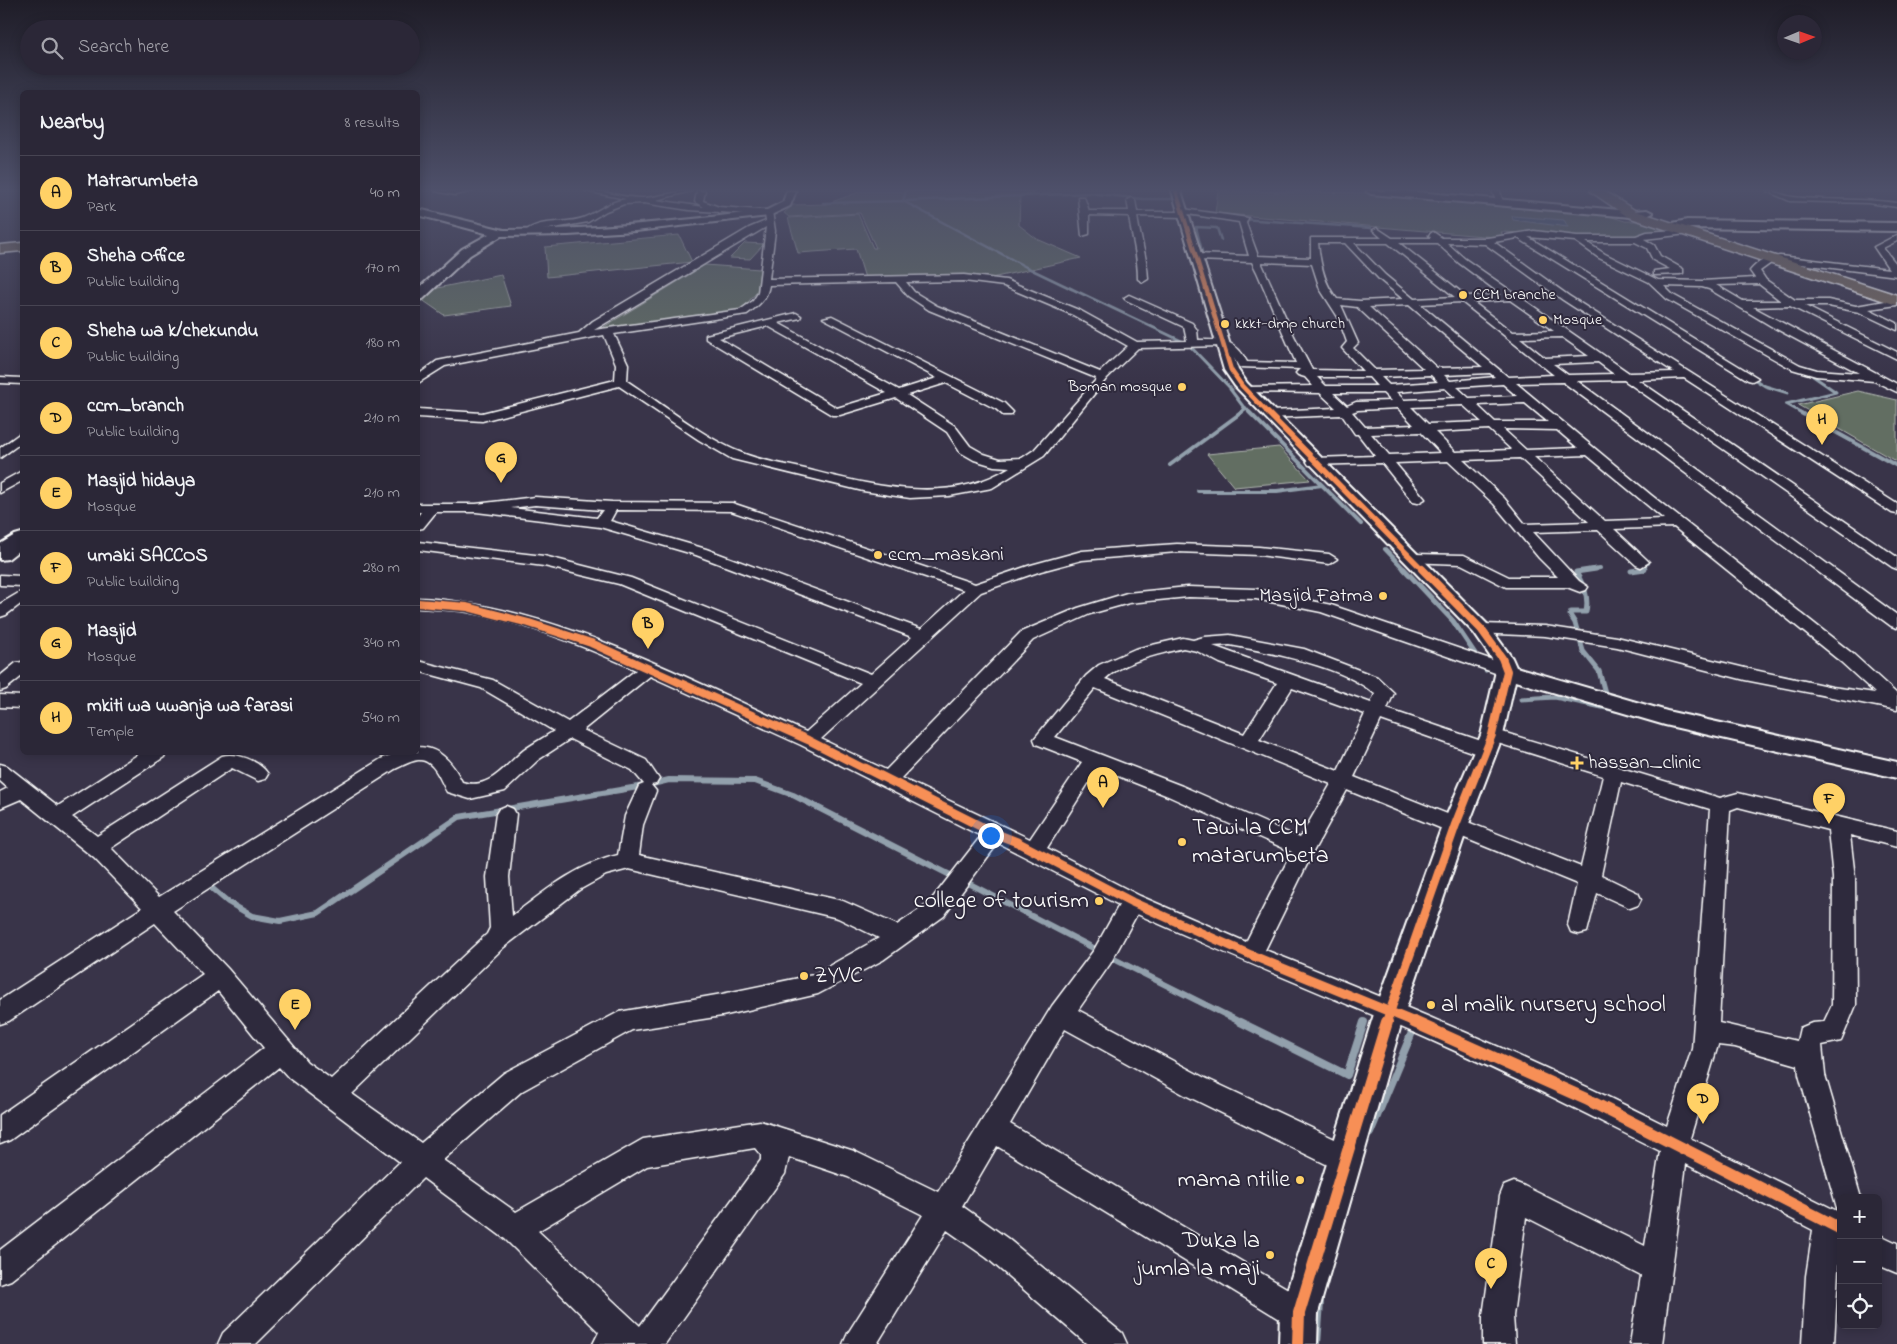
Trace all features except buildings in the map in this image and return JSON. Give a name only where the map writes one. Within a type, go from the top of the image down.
[{"type":"main road","points":[[420,294],[464,254]]},
{"type":"main road","points":[[1757,254],[1897,301]]},
{"type":"main road","points":[[0,554],[20,540]]},
{"type":"street","points":[[582,335],[597,323],[712,254]]},
{"type":"street","points":[[420,379],[441,363],[582,335],[692,322],[743,312],[756,302],[763,293],[767,254]]},
{"type":"street","points":[[1142,254],[1143,279]]},
{"type":"street","points":[[1195,254],[1231,370],[1246,390],[1314,462],[1481,629],[1502,658],[1489,743],[1454,826],[1390,1011],[1344,1158],[1299,1313],[1298,1344]]},
{"type":"street","points":[[1254,254],[1291,342],[1306,369],[1323,390],[1345,411],[1359,431],[1418,499]]},
{"type":"street","points":[[1315,254],[1316,261],[1329,296],[1343,317],[1353,343],[1347,348],[1452,457],[1499,501],[1576,585],[1506,582],[1464,560],[1413,559]]},
{"type":"street","points":[[1359,254],[1382,277],[1590,451],[1847,658],[1897,705]]},
{"type":"street","points":[[1405,254],[1566,379],[1897,623]]},
{"type":"street","points":[[1454,254],[1564,334],[1897,564]]},
{"type":"street","points":[[1503,254],[1529,274],[1684,375],[1897,510]]},
{"type":"street","points":[[1550,254],[1752,378]]},
{"type":"street","points":[[1599,254],[1656,283],[1670,297],[1796,367],[1816,373],[1877,378]]},
{"type":"street","points":[[1639,274],[1680,272],[1656,258],[1654,254]]},
{"type":"street","points":[[1884,254],[1894,267],[1895,273],[1773,259],[1761,264],[1755,271],[1759,281],[1793,304],[1897,356]]},
{"type":"street","points":[[1196,257],[1316,261]]},
{"type":"street","points":[[765,282],[964,278],[1006,283],[1077,313],[1135,345],[1223,344],[1237,353],[1249,372],[1306,369],[1314,375],[1369,370],[1489,367]]},
{"type":"street","points":[[898,279],[911,294],[933,308],[1102,377]]},
{"type":"street","points":[[1656,283],[1703,284],[1759,281]]},
{"type":"street","points":[[1703,284],[1744,304],[1897,389]]},
{"type":"street","points":[[1452,292],[1502,289]]},
{"type":"street","points":[[1334,302],[1360,304],[1413,303],[1513,297]]},
{"type":"street","points":[[1129,298],[1188,325],[1192,330],[1190,345]]},
{"type":"street","points":[[1856,308],[1897,301]]},
{"type":"street","points":[[1744,304],[1828,303],[1856,308],[1897,327]]},
{"type":"street","points":[[1360,304],[1641,562]]},
{"type":"street","points":[[710,337],[796,316]]},
{"type":"street","points":[[828,318],[947,379],[1006,412]]},
{"type":"street","points":[[692,322],[710,337],[836,412],[947,379]]},
{"type":"street","points":[[770,323],[896,393],[951,429],[965,449],[979,457],[999,463],[1027,462]]},
{"type":"street","points":[[670,324],[684,329],[701,329]]},
{"type":"street","points":[[608,332],[622,364],[622,382]]},
{"type":"street","points":[[1508,335],[1564,334]]},
{"type":"street","points":[[420,413],[482,417],[622,382],[704,437],[737,456],[863,487],[910,494],[949,492],[987,484],[1027,462],[1039,453],[1100,382],[1102,377],[1135,345]]},
{"type":"street","points":[[1542,361],[1600,359]]},
{"type":"street","points":[[1246,390],[1387,389],[1448,386],[1507,380],[1684,375]]},
{"type":"street","points":[[0,380],[20,381]]},
{"type":"street","points":[[1270,415],[1345,411],[1356,406],[1528,399]]},
{"type":"street","points":[[1359,431],[1493,426],[1560,426]]},
{"type":"street","points":[[0,454],[20,438]]},
{"type":"street","points":[[1314,462],[1590,451]]},
{"type":"street","points":[[0,454],[20,454]]},
{"type":"street","points":[[0,489],[20,476]]},
{"type":"street","points":[[517,508],[536,502],[612,506],[732,507],[975,589]]},
{"type":"street","points":[[601,523],[612,506]]},
{"type":"street","points":[[420,508],[517,508],[601,523],[701,552],[924,636]]},
{"type":"street","points":[[420,523],[432,508]]},
{"type":"street","points":[[1522,528],[1678,523]]},
{"type":"street","points":[[420,546],[544,561],[625,581],[873,681]]},
{"type":"street","points":[[808,740],[975,589],[1036,568],[1082,556],[1133,551],[1177,548],[1259,550],[1329,559]]},
{"type":"street","points":[[0,580],[20,581]]},
{"type":"street","points":[[889,779],[1028,636],[1084,611],[1128,598],[1188,592],[1256,594],[1325,608],[1423,641],[1470,660],[1665,718],[1897,770]]},
{"type":"street","points":[[0,612],[20,597]]},
{"type":"street","points":[[420,603],[467,607],[529,623],[591,643],[808,740],[994,833],[1034,850],[1132,902],[1250,955],[1390,1011],[1586,1099],[1834,1226],[1821,1276],[1818,1344]]},
{"type":"street","points":[[1481,629],[1545,631],[1617,642],[1745,674],[1897,705]]},
{"type":"street","points":[[1200,645],[1204,642],[1230,640],[1298,653],[1324,661],[1372,682],[1385,693],[1342,782],[1304,849],[1250,955]]},
{"type":"street","points":[[1304,849],[1175,791],[1043,739],[1092,680],[1105,669],[1142,653],[1183,643],[1200,645],[1209,652],[1376,711],[1489,743],[1613,774],[1720,805],[1738,800],[1897,839]]},
{"type":"street","points":[[420,667],[487,684],[542,718],[570,730],[639,766],[647,785],[637,807],[628,850],[629,861]]},
{"type":"street","points":[[0,685],[20,669]]},
{"type":"street","points":[[496,940],[501,928],[498,877],[503,801],[531,755],[570,730],[648,669]]},
{"type":"street","points":[[1092,680],[1590,880],[1630,899]]},
{"type":"street","points":[[1248,743],[1288,680]]},
{"type":"street","points":[[0,701],[20,702]]},
{"type":"street","points":[[420,753],[433,758],[449,773],[454,787],[503,801]]},
{"type":"street","points":[[58,816],[152,755]]},
{"type":"street","points":[[0,1013],[158,909],[396,761],[414,755]]},
{"type":"street","points":[[96,847],[229,760],[242,757],[258,774]]},
{"type":"street","points":[[1034,850],[1094,759]]},
{"type":"street","points":[[0,771],[96,847],[158,909],[220,976],[298,1070],[515,1229],[622,1339]]},
{"type":"street","points":[[1579,925],[1613,774]]},
{"type":"street","points":[[0,801],[23,789]]},
{"type":"street","points":[[1646,1344],[1675,1143],[1705,1049],[1720,805]]},
{"type":"street","points":[[1838,824],[1844,878],[1844,1005],[1832,1033],[1812,1034],[1809,1036],[1812,1075],[1846,1194]]},
{"type":"street","points":[[234,1344],[422,1160],[513,1082],[628,1020],[722,1005],[818,984],[899,937],[936,910],[960,881],[994,833]]},
{"type":"street","points":[[332,1096],[496,940],[571,884],[600,868],[629,861],[843,910],[899,937]]},
{"type":"street","points":[[859,1344],[943,1210],[1061,1014],[1105,953],[1132,902]]},
{"type":"street","points":[[0,1131],[220,976]]},
{"type":"street","points":[[1061,1014],[1194,1086],[1344,1158]]},
{"type":"street","points":[[1706,1032],[1735,1036],[1811,1057]]},
{"type":"street","points":[[0,1269],[281,1050]]},
{"type":"street","points":[[992,1128],[1299,1313]]},
{"type":"street","points":[[515,1229],[643,1153],[760,1134],[854,1165],[943,1210],[997,1248],[1111,1344]]},
{"type":"street","points":[[646,1344],[775,1164],[775,1150],[760,1134]]},
{"type":"street","points":[[1499,1344],[1498,1316],[1514,1196],[1657,1268]]},
{"type":"street","points":[[1882,1250],[1897,1258]]},
{"type":"green space","points":[[545,254],[688,254],[692,262],[547,277]]},
{"type":"green space","points":[[734,254],[755,254],[750,259],[730,258]]},
{"type":"green space","points":[[857,254],[1071,254],[1081,258],[987,279],[865,278]]},
{"type":"green space","points":[[705,265],[760,269],[757,292],[740,311],[597,331]]},
{"type":"green space","points":[[501,275],[511,306],[444,315],[420,298],[420,292]]},
{"type":"green space","points":[[1858,391],[1897,400],[1897,462],[1798,405]]},
{"type":"green space","points":[[1279,447],[1310,480],[1234,487],[1207,454]]},
{"type":"waterway","points":[[1001,254],[1072,289]]},
{"type":"waterway","points":[[1203,254],[1207,272],[1206,277]]},
{"type":"waterway","points":[[1070,288],[1188,344],[1232,390]]},
{"type":"waterway","points":[[1749,376],[1765,386],[1788,393]]},
{"type":"waterway","points":[[1802,413],[1786,404],[1836,392],[1813,376]]},
{"type":"waterway","points":[[1230,389],[1245,409],[1240,413]]},
{"type":"waterway","points":[[1245,407],[1250,413]]},
{"type":"waterway","points":[[1170,465],[1242,412]]},
{"type":"waterway","points":[[1799,412],[1897,466]]},
{"type":"waterway","points":[[1250,413],[1322,485]]},
{"type":"waterway","points":[[1198,491],[1277,491],[1322,485]]},
{"type":"waterway","points":[[1322,485],[1361,524]]},
{"type":"waterway","points":[[1385,549],[1405,570]]},
{"type":"waterway","points":[[1645,569],[1645,564],[1648,563]]},
{"type":"waterway","points":[[1588,570],[1600,568]]},
{"type":"waterway","points":[[1404,569],[1453,621],[1486,670]]},
{"type":"waterway","points":[[1596,569],[1576,572],[1585,591],[1587,601],[1586,612],[1571,612],[1570,615],[1575,623],[1583,651],[1599,671],[1605,693]]},
{"type":"waterway","points":[[1631,571],[1645,569]]},
{"type":"waterway","points":[[1521,699],[1555,697],[1616,710]]},
{"type":"waterway","points":[[652,784],[669,780],[755,781],[793,795],[956,878]]},
{"type":"waterway","points":[[208,885],[228,902],[252,916],[280,921],[318,913],[459,817],[644,786]]},
{"type":"waterway","points":[[964,881],[1101,952]]},
{"type":"waterway","points":[[1108,956],[1240,1022]]},
{"type":"waterway","points":[[1240,1022],[1347,1075],[1364,1022]]},
{"type":"waterway","points":[[1370,1133],[1413,1030]]},
{"type":"waterway","points":[[1317,1344],[1320,1302]]},
{"type":"cycle path","points":[[1195,254],[1231,370],[1242,386],[1481,629],[1502,658],[1507,671],[1492,735],[1455,826],[1390,1011],[1299,1313],[1298,1344]]},
{"type":"cycle path","points":[[420,603],[467,607],[529,623],[591,643],[808,740],[994,833],[1017,842],[1132,902],[1251,955],[1390,1011],[1586,1099],[1837,1227]]},
{"type":"place","name":"CCM branche","points":[[1463,295]]},
{"type":"place","name":"Mosque","points":[[1543,320]]},
{"type":"place","name":"kkkt-dmp church","points":[[1225,324]]},
{"type":"place","name":"Boman mosque","points":[[1182,387]]},
{"type":"place","name":"mkiti wa uwanja wa farasi","points":[[1822,445]]},
{"type":"place","name":"Masjid","points":[[501,483]]},
{"type":"place","name":"ccm_maskani","points":[[878,555]]},
{"type":"place","name":"Masjid Fatma","points":[[1383,596]]},
{"type":"place","name":"Sheha Office","points":[[648,649]]},
{"type":"place","name":"hassan_clinic","points":[[1577,763]]},
{"type":"place","name":"Matrarumbeta","points":[[1103,808]]},
{"type":"place","name":"umaki SACCOS","points":[[1829,824]]},
{"type":"place","name":"Tawi la CCM matarumbeta","points":[[1182,842]]},
{"type":"place","name":"college of tourism","points":[[1099,901]]},
{"type":"place","name":"ZYVC","points":[[804,976]]},
{"type":"place","name":"al malik nursery school","points":[[1431,1005]]},
{"type":"place","name":"Masjid hidaya","points":[[295,1030]]},
{"type":"place","name":"ccm_branch","points":[[1703,1124]]},
{"type":"place","name":"mama ntilie","points":[[1300,1180]]},
{"type":"place","name":"Duka la jumla la maji","points":[[1270,1255]]},
{"type":"place","name":"Sheha wa k/chekundu","points":[[1491,1289]]}]
